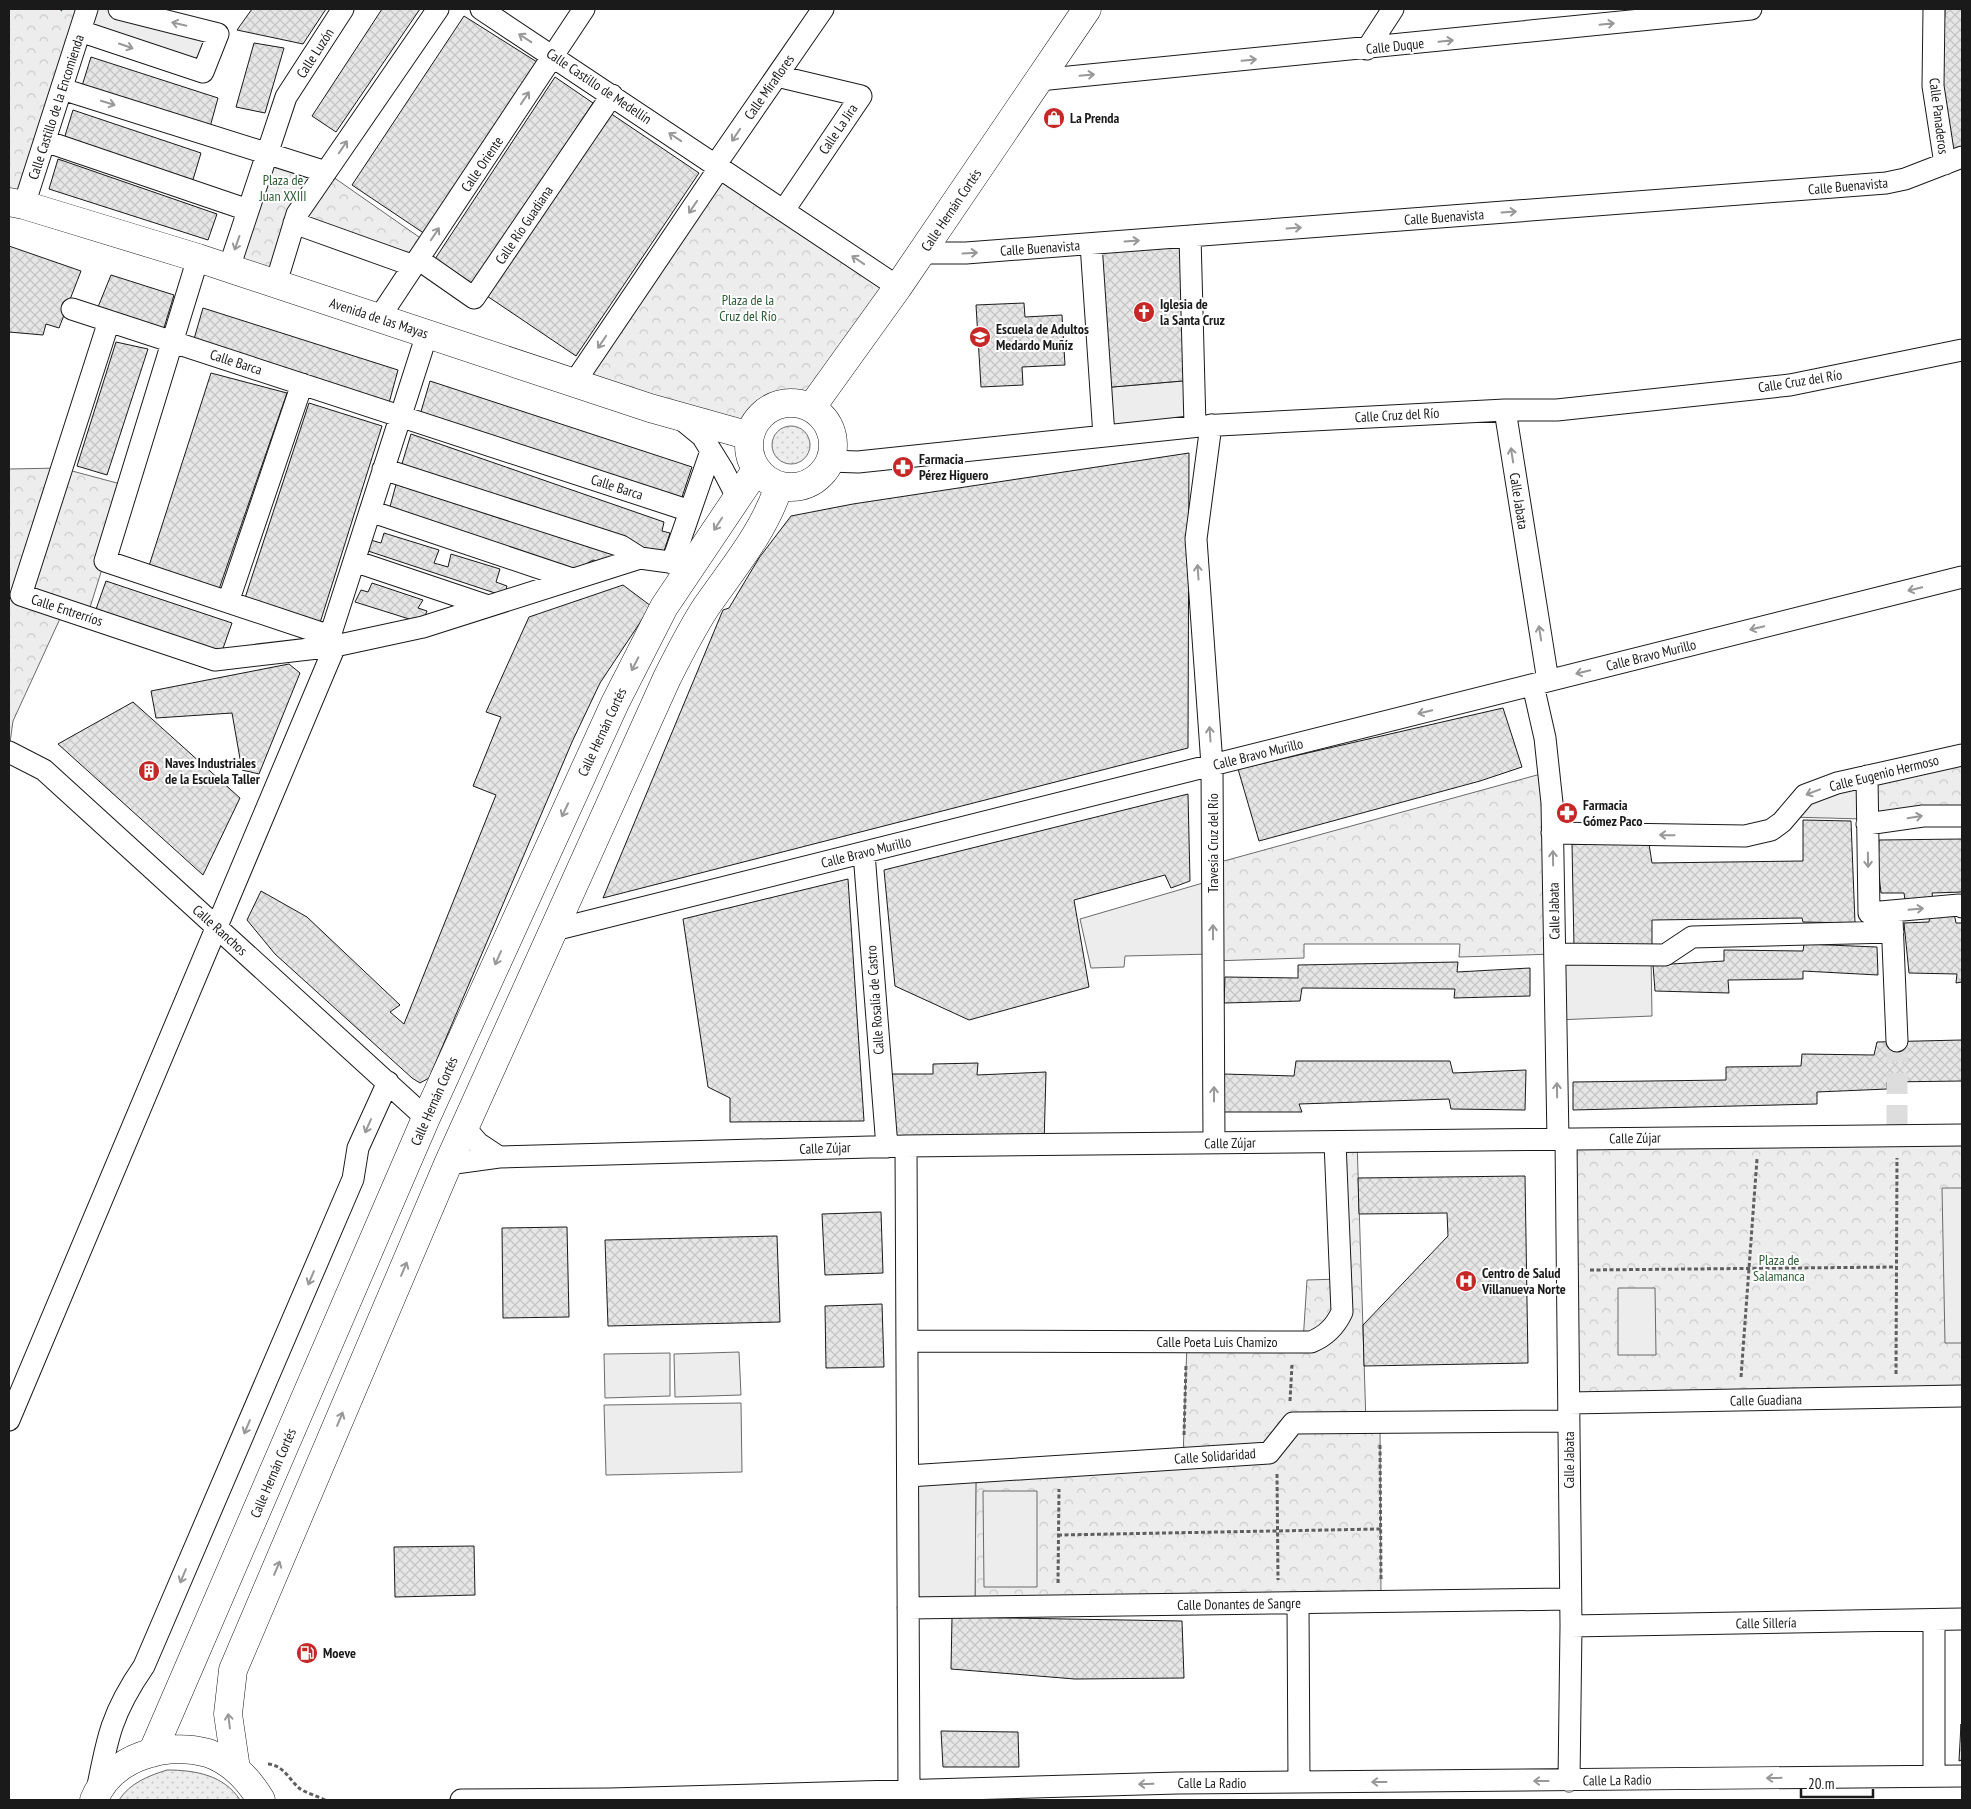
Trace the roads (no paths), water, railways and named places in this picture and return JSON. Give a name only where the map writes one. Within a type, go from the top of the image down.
[{"type":"street","name":"Calle Castillo de la Encomienda","points":[[16,204],[45,141],[87,9]]},
{"type":"street","points":[[80,31],[203,72],[218,34],[119,9]]},
{"type":"street","name":"Calle Luzón","points":[[267,153],[286,97],[343,9]]},
{"type":"street","points":[[276,283],[297,214],[438,9]]},
{"type":"street","name":"Calle Castillo de Medellín","points":[[481,9],[718,166]]},
{"type":"street","name":"Calle Oriente","points":[[379,318],[584,9]]},
{"type":"street","name":"Calle Miraflores","points":[[718,166],[823,9]]},
{"type":"street","name":"Calle Hernán Cortés","points":[[811,408],[922,253],[1086,9]]},
{"type":"street","points":[[1367,49],[1393,9]]},
{"type":"street","name":"Calle Duque","points":[[1039,80],[1367,49],[1657,14],[1751,9]]},
{"type":"street","name":"Calle Panaderos","points":[[1934,9],[1933,86],[1954,161]]},
{"type":"street","name":"Calle La Jira","points":[[777,76],[861,96],[784,210]]},
{"type":"street","points":[[62,89],[326,172]]},
{"type":"street","name":"Calle Río Guadiana","points":[[416,263],[474,298],[612,94]]},
{"type":"street","points":[[45,141],[248,210]]},
{"type":"street","points":[[229,268],[267,153]]},
{"type":"street","name":"Calle Buenavista","points":[[922,253],[966,253],[1091,244],[1886,183],[1905,179],[1954,161]]},
{"type":"street","points":[[574,383],[718,166],[898,287]]},
{"type":"street","name":"Avenida de las Mayas","points":[[16,204],[198,258],[574,383],[678,416],[750,436]]},
{"type":"street","points":[[294,223],[416,263]]},
{"type":"street","name":"Travesía Cruz del Río","points":[[1190,236],[1203,426],[1196,539],[1212,765],[1214,1143]]},
{"type":"street","points":[[1091,244],[1104,436]]},
{"type":"street","points":[[198,258],[105,560],[228,602],[332,641],[423,627],[640,558]]},
{"type":"street","name":"Calle Barca","points":[[72,308],[690,510]]},
{"type":"street","name":"Calle Entrerríos","points":[[109,321],[21,595],[214,660],[332,641]]},
{"type":"street","points":[[9,1420],[216,927],[265,817],[332,641],[354,561],[427,334]]},
{"type":"street","name":"Calle Cruz del Río","points":[[830,461],[858,462],[1203,426],[1505,410],[1557,410],[1790,384],[1962,350]]},
{"type":"street","points":[[228,602],[302,384]]},
{"type":"street","points":[[783,403],[798,403],[811,408],[822,416],[830,428],[834,441],[830,461],[818,478],[806,485],[793,488],[779,486],[767,480],[756,470],[750,458],[750,436],[758,417],[770,408],[783,403]]},
{"type":"street","name":"Calle Jabata","points":[[1505,410],[1540,683],[1552,803],[1554,954],[1567,1270],[1571,1626],[1569,1781]]},
{"type":"street","points":[[678,416],[702,436],[737,497]]},
{"type":"street","points":[[383,469],[621,546],[640,558],[682,564],[690,510],[711,451]]},
{"type":"street","name":"Calle Hernán Cortés","points":[[152,1753],[426,1118],[615,703],[664,606],[682,564],[737,497],[756,470]]},
{"type":"street","points":[[236,1769],[228,1714],[233,1670],[448,1164],[670,671],[705,609],[756,537],[773,507],[779,486]]},
{"type":"street","points":[[370,511],[572,579]]},
{"type":"street","points":[[354,561],[488,606]]},
{"type":"street","name":"Calle Bravo Murillo","points":[[554,930],[1962,577]]},
{"type":"street","name":"Calle Ranchos","points":[[9,752],[44,770],[426,1118]]},
{"type":"street","name":"Calle Eugenio Hermoso","points":[[1552,833],[1745,836],[1770,830],[1782,822],[1805,795],[1837,782],[1927,761],[1962,755]]},
{"type":"street","points":[[1867,776],[1869,913],[1892,922]]},
{"type":"street","points":[[1867,824],[1923,816],[1962,816]]},
{"type":"street","name":"Calle Rosalía de Castro","points":[[864,853],[897,1147],[907,1341],[909,1791]]},
{"type":"street","points":[[1554,954],[1665,955],[1692,937],[1892,922],[1959,905],[1962,907]]},
{"type":"street","points":[[1892,922],[1896,1041]]},
{"type":"street","points":[[96,1796],[106,1740],[117,1710],[148,1657],[353,1179],[358,1148],[388,1082]]},
{"type":"street","points":[[465,1128],[478,1143],[499,1157]]},
{"type":"street","name":"Calle Zújar","points":[[448,1164],[499,1157],[897,1147],[1962,1135]]},
{"type":"street","name":"Calle Poeta Luis Chamizo","points":[[907,1341],[1311,1342],[1324,1336],[1337,1322],[1342,1312],[1335,1142]]},
{"type":"street","name":"Calle Guadiana","points":[[1569,1412],[1740,1400],[1962,1396]]},
{"type":"street","name":"Calle Solidaridad","points":[[908,1476],[1269,1453],[1293,1423],[1380,1423],[1569,1412]]},
{"type":"street","name":"Calle Donantes de Sangre","points":[[908,1608],[1570,1599]]},
{"type":"street","points":[[1288,1603],[1299,1782]]},
{"type":"street","name":"Calle Sillería","points":[[1571,1626],[1962,1619]]},
{"type":"street","points":[[1934,1620],[1934,1776]]},
{"type":"street","points":[[96,1796],[114,1772],[136,1758],[177,1748],[209,1754],[236,1769],[252,1785],[261,1800]]},
{"type":"street","name":"Calle La Radio","points":[[461,1800],[909,1791],[1178,1783],[1962,1776]]},
{"type":"tunnel","points":[[1897,1041],[1897,1136]]},
{"type":"place","name":"La Prenda","points":[[1054,118]]},
{"type":"place","name":"Iglesia de la Santa Cruz","points":[[1144,312]]},
{"type":"place","name":"Escuela de Adultos Medardo Muñíz","points":[[980,337]]},
{"type":"place","name":"Farmacia Pérez Higuero","points":[[903,467]]},
{"type":"place","name":"Naves Industriales de la Escuela Taller","points":[[149,771]]},
{"type":"place","name":"Farmacia Gómez Paco","points":[[1567,813]]},
{"type":"place","name":"Centro de Salud Villanueva Norte","points":[[1466,1281]]},
{"type":"place","name":"Moeve","points":[[307,1653]]},
{"type":"park label","name":"Plaza de Juan XXIII","points":[[283,188]]},
{"type":"park label","name":"Plaza de la Cruz del Río","points":[[748,308]]},
{"type":"park label","name":"Plaza de Salamanca","points":[[1779,1268]]}]
